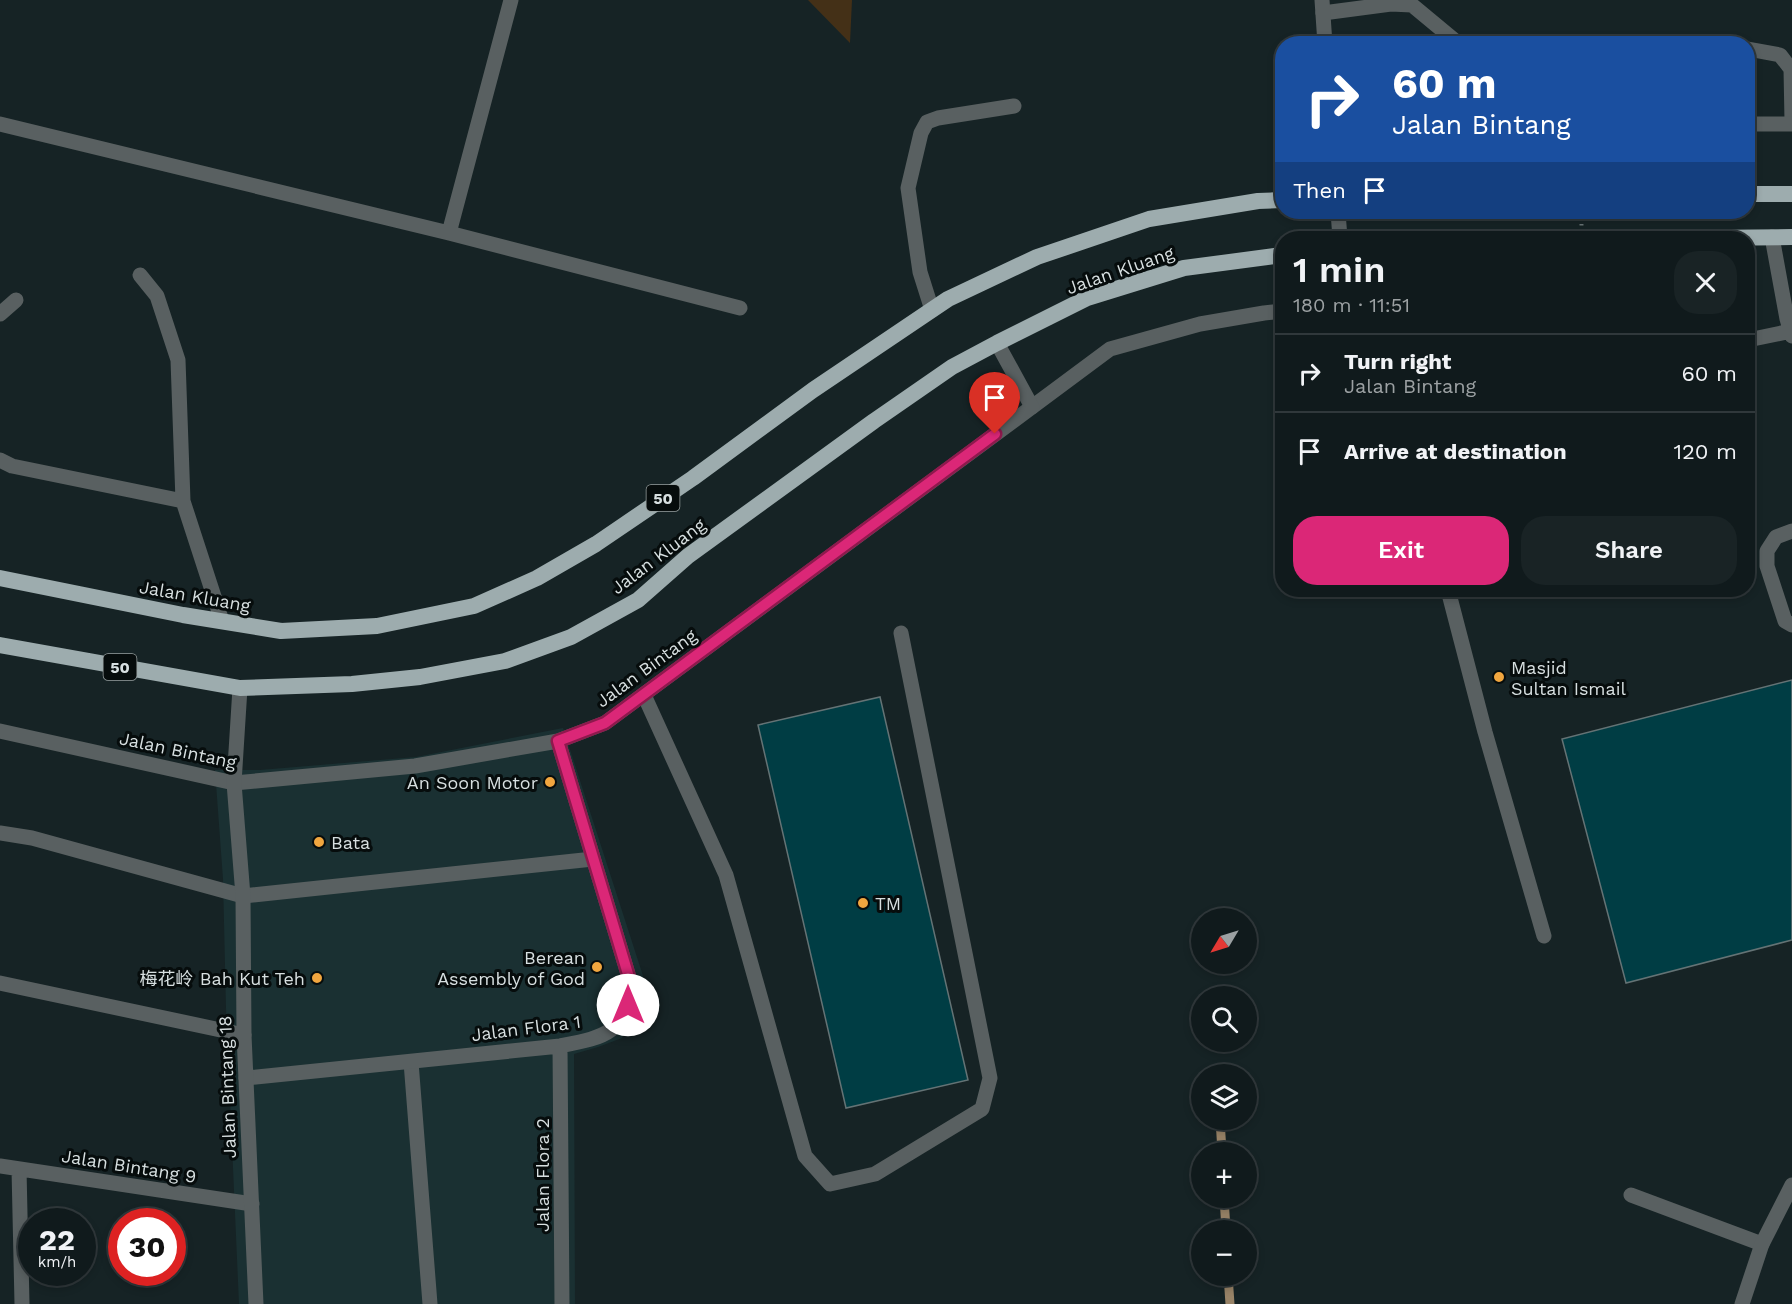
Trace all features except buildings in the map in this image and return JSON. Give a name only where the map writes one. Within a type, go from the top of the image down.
[{"type":"highway","points":[[1755,195],[1792,194]]},
{"type":"highway","name":"Jalan Kluang","points":[[0,578],[183,615],[281,631],[377,626],[474,606],[537,578],[597,544],[693,478],[813,390],[948,299],[1037,257],[1149,219],[1275,200]]},
{"type":"highway","points":[[1755,237],[1792,237]]},
{"type":"highway","name":"Jalan Kluang","points":[[0,645],[240,688],[352,684],[420,677],[505,661],[572,637],[638,600],[688,556],[952,367],[1088,298],[1184,268],[1275,256]]},
{"type":"street","points":[[449,233],[511,0]]},
{"type":"street","points":[[1324,36],[1322,6],[1390,4],[1412,5],[1450,36]]},
{"type":"street","points":[[1755,50],[1780,55],[1791,69],[1792,123],[1755,124]]},
{"type":"street","points":[[932,310],[920,272],[908,188],[921,133],[927,122],[938,118],[1014,106]]},
{"type":"street","points":[[0,124],[449,233],[740,308]]},
{"type":"street","points":[[1755,339],[1791,333],[1772,237]]},
{"type":"street","points":[[140,275],[157,296],[178,360],[183,501],[222,621]]},
{"type":"street","points":[[0,314],[16,300]]},
{"type":"street","name":"Jalan Bintang","points":[[0,731],[234,783],[415,766],[558,741],[605,723],[1110,349],[1200,324],[1275,311]]},
{"type":"street","points":[[998,343],[1032,407]]},
{"type":"street","points":[[0,460],[12,466],[183,501]]},
{"type":"street","points":[[1792,531],[1776,537],[1767,551],[1767,566],[1785,621],[1792,625]]},
{"type":"street","points":[[1450,597],[1485,732],[1544,936]]},
{"type":"street","points":[[644,695],[726,875],[805,1156],[830,1184],[875,1174],[982,1109],[990,1078],[901,633]]},
{"type":"street","name":"Jalan Bintang 18","points":[[240,688],[234,783],[243,896],[244,1035],[256,1304]]},
{"type":"street","name":"Jalan Flora 1","points":[[246,1078],[560,1046],[594,1039],[615,1027],[628,1005],[631,984],[558,741]]},
{"type":"street","points":[[0,833],[32,838],[243,896],[593,859]]},
{"type":"street","points":[[0,983],[244,1035]]},
{"type":"street","name":"Jalan Flora 2","points":[[560,1046],[562,1304]]},
{"type":"street","points":[[411,1062],[430,1304]]},
{"type":"street","name":"Jalan Bintang 9","points":[[0,1166],[252,1204]]},
{"type":"street","points":[[19,1169],[22,1304]]},
{"type":"street","points":[[1742,1304],[1762,1244],[1792,1185]]},
{"type":"street","points":[[1631,1195],[1762,1244]]},
{"type":"shaded area","points":[[808,0],[852,0],[850,43]]},
{"type":"shaded area","points":[[563,728],[645,982],[639,1004],[622,1038],[574,1054],[575,1304],[239,1304],[226,1008],[223,879],[215,770],[260,770],[416,757]]},
{"type":"waterway","points":[[1221,1130],[1221,1142]]},
{"type":"waterway","points":[[1225,1208],[1225,1220]]},
{"type":"waterway","points":[[1229,1286],[1230,1304]]},
{"type":"place","name":"Masjid Sultan Ismail","points":[[1499,677]]},
{"type":"place","name":"An Soon Motor","points":[[550,782]]},
{"type":"place","name":"Bata","points":[[319,842]]},
{"type":"place","name":"TM","points":[[863,903]]},
{"type":"place","name":"Berean Assembly of God","points":[[597,967]]},
{"type":"place","name":"梅花岭 Bah Kut Teh","points":[[317,978]]},
{"type":"route","points":[[628,1005],[631,984],[558,741],[605,723],[995,434]]}]
